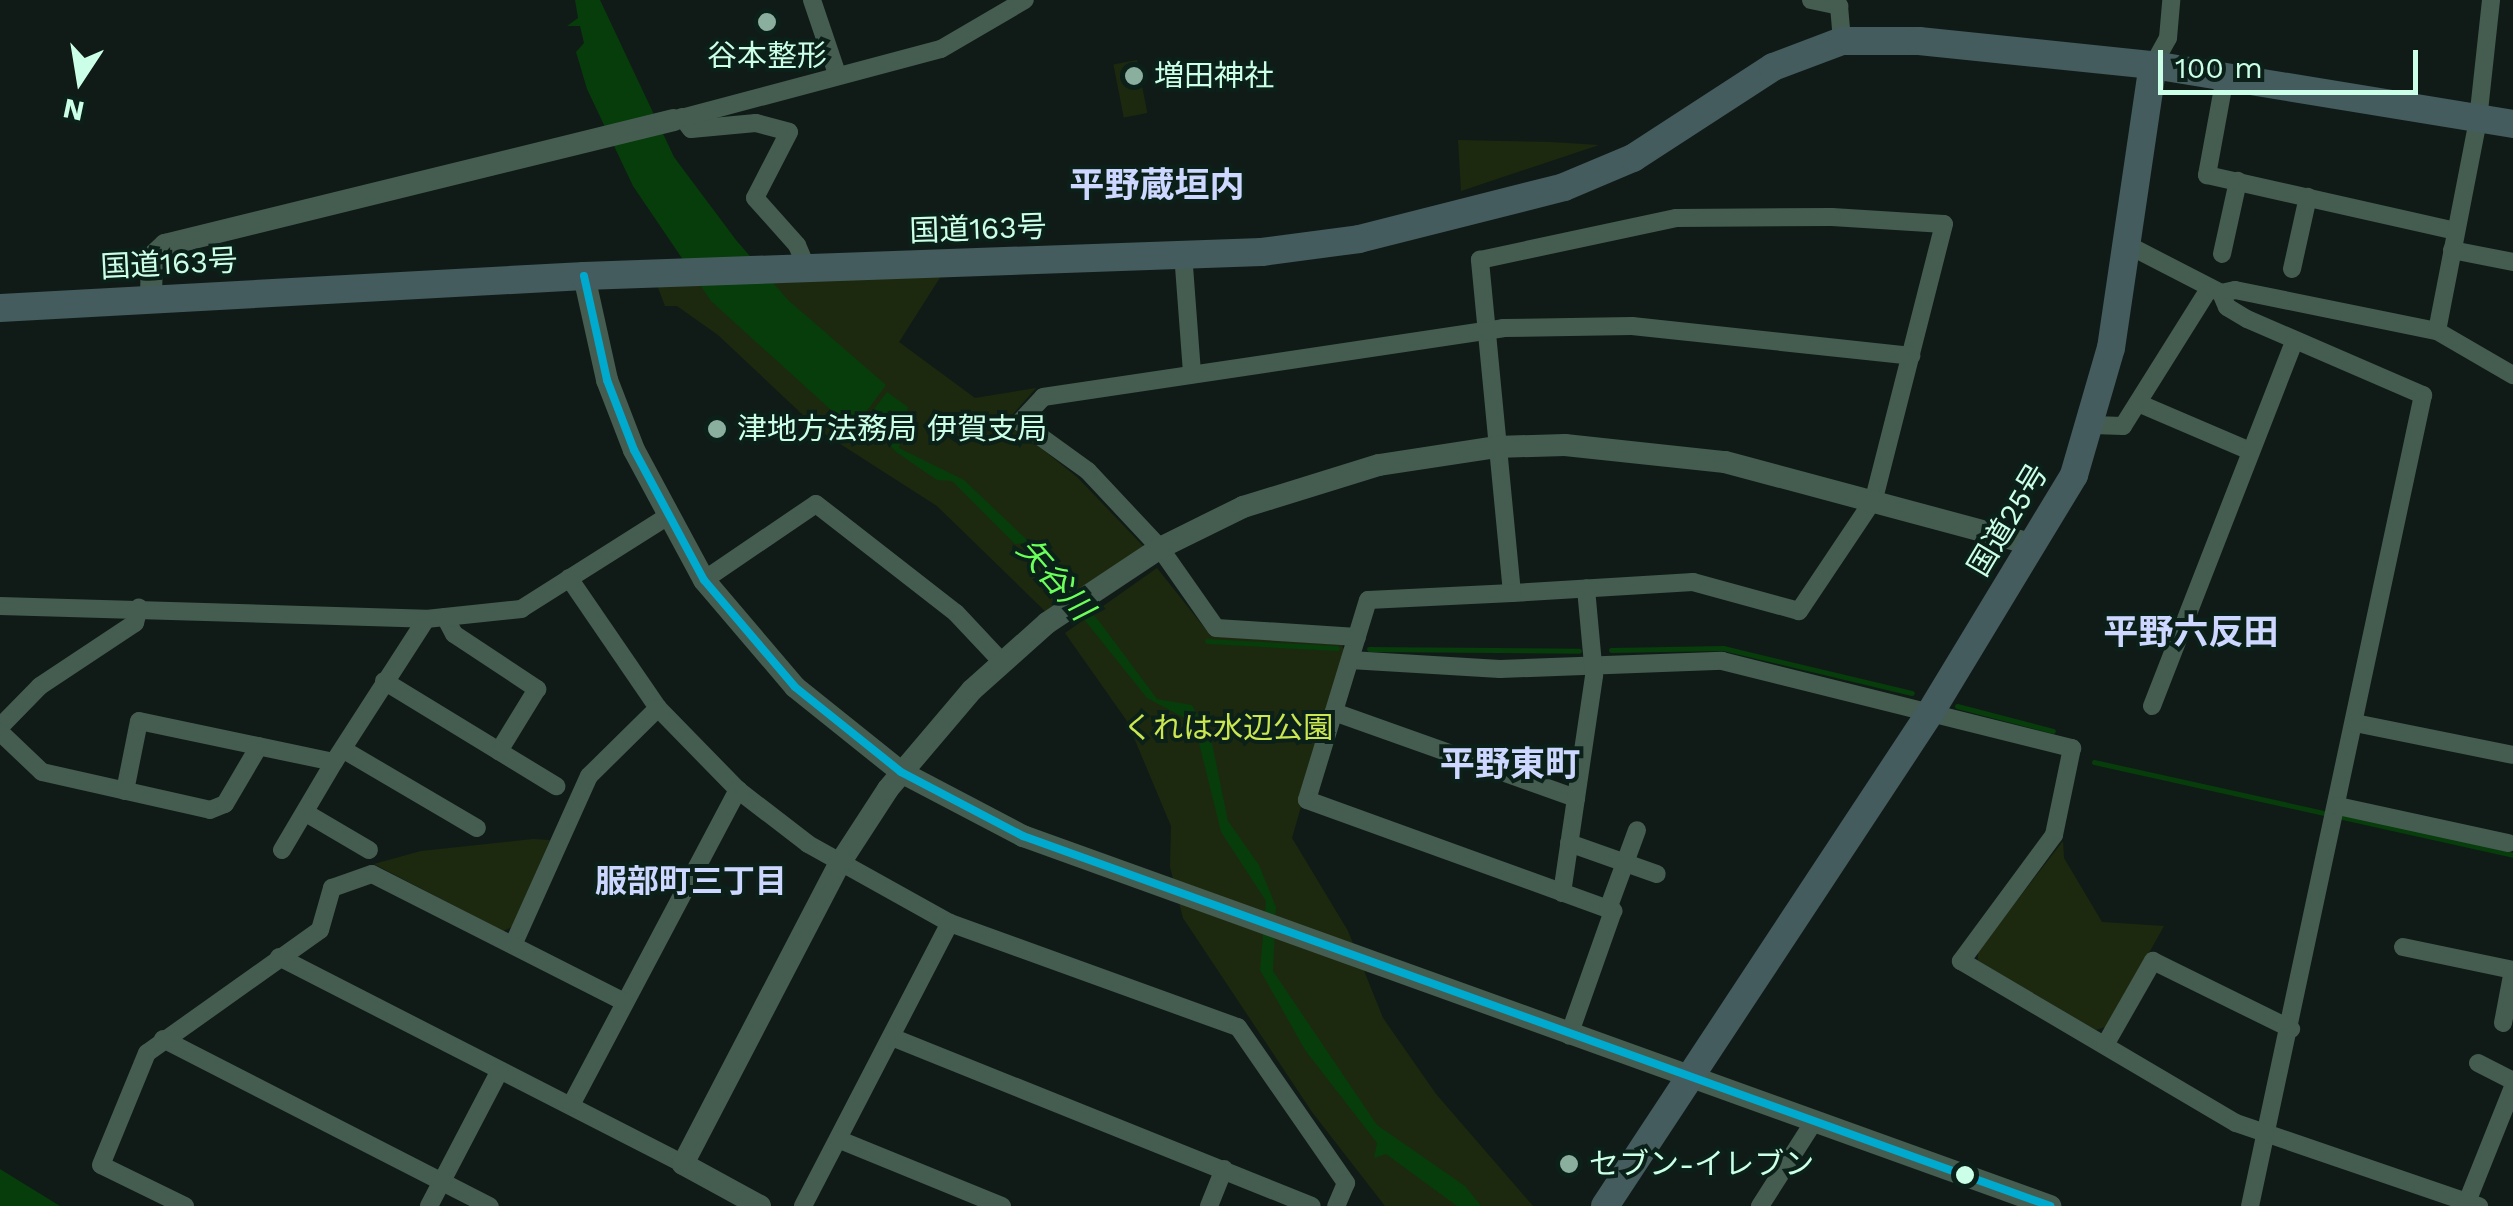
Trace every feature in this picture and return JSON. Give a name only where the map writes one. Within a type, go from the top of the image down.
[{"type":"highway","name":"国道163号","points":[[0,308],[584,276],[1183,254],[1360,239],[1564,187],[1633,158],[1772,67],[1842,41],[1919,42],[2154,65]]},
{"type":"highway","points":[[2154,65],[2513,124]]},
{"type":"highway","name":"国道25号","points":[[1605,1206],[1930,713],[2032,544],[2052,518],[2093,425],[2154,65]]},
{"type":"street","points":[[812,0],[837,74]]},
{"type":"street","points":[[151,297],[152,257],[165,245],[600,140],[942,49],[1002,5],[1025,0]]},
{"type":"street","points":[[1812,0],[1839,6],[1842,41]]},
{"type":"street","points":[[2154,65],[2168,38],[2172,0]]},
{"type":"street","points":[[2437,332],[2478,120],[2490,0]]},
{"type":"street","points":[[2225,77],[2207,174],[2456,230]]},
{"type":"street","points":[[678,119],[692,129],[756,123],[789,132],[754,198],[797,245],[803,268]]},
{"type":"street","points":[[2222,254],[2238,181]]},
{"type":"street","points":[[2292,269],[2308,197]]},
{"type":"street","points":[[1512,593],[1480,260],[1676,218],[1944,224],[1874,498],[1799,611],[1693,582],[1512,593],[1368,600],[1307,800],[1613,911],[1568,1034]]},
{"type":"street","points":[[2126,244],[2215,291],[2227,308],[2294,342],[2423,395],[2270,1134],[2250,1206]]},
{"type":"street","points":[[2452,250],[2513,262]]},
{"type":"street","points":[[1183,254],[1192,374]]},
{"type":"street","points":[[584,276],[607,380],[665,518],[704,580],[795,687],[901,772],[1023,836],[2050,1206]]},
{"type":"street","points":[[2215,291],[2236,290],[2437,332],[2513,376]]},
{"type":"street","points":[[2093,425],[2123,426],[2215,291]]},
{"type":"street","points":[[1357,637],[1216,628],[1088,471],[1020,422],[1043,397],[1485,331],[1632,326],[1910,356]]},
{"type":"street","points":[[2152,706],[2294,342]]},
{"type":"street","points":[[2138,403],[2250,451]]},
{"type":"street","points":[[683,1164],[840,863],[901,772],[1002,662],[1065,610],[1154,552],[1270,497],[1379,465],[1496,447],[1684,454],[1874,498],[2032,544]]},
{"type":"street","points":[[704,580],[816,504],[956,613],[1002,662]]},
{"type":"street","points":[[0,606],[435,618],[521,609],[665,518]]},
{"type":"street","points":[[569,578],[658,708],[738,790],[840,863],[950,923],[1238,1027],[1346,1183],[1336,1206]]},
{"type":"street","points":[[1562,892],[1594,662],[1586,588]]},
{"type":"street","points":[[139,607],[135,623],[40,686],[0,730],[42,772],[210,810],[225,804],[259,746]]},
{"type":"street","points":[[282,850],[384,681],[435,618]]},
{"type":"street","points":[[435,618],[537,689],[499,752]]},
{"type":"street","points":[[1350,660],[1500,669],[1594,662],[1722,661],[2072,748],[2054,835],[1962,961],[2236,1122],[2473,1204],[2513,1084],[2478,1063]]},
{"type":"street","points":[[384,681],[556,786]]},
{"type":"street","points":[[512,944],[589,776],[658,708]]},
{"type":"street","points":[[1334,712],[1576,798]]},
{"type":"street","points":[[125,791],[139,721],[259,746],[339,756],[477,828]]},
{"type":"street","points":[[2355,723],[2513,755]]},
{"type":"street","points":[[571,1104],[738,790]]},
{"type":"street","points":[[2337,813],[2511,840]]},
{"type":"street","points":[[306,814],[368,850]]},
{"type":"street","points":[[1608,909],[1637,830]]},
{"type":"street","points":[[1570,843],[1657,874]]},
{"type":"street","points":[[186,1206],[100,1166],[146,1053],[320,930],[332,888],[372,874],[624,1002]]},
{"type":"street","points":[[803,1206],[894,1038],[950,923]]},
{"type":"street","points":[[2403,947],[2513,970],[2503,1024]]},
{"type":"street","points":[[280,957],[571,1104],[760,1206]]},
{"type":"street","points":[[2105,1045],[2153,962],[2291,1029]]},
{"type":"street","points":[[894,1038],[1311,1206]]},
{"type":"street","points":[[164,1039],[490,1206]]},
{"type":"street","points":[[429,1206],[500,1070]]},
{"type":"street","points":[[1760,1206],[1813,1123]]},
{"type":"street","points":[[840,1140],[1002,1206]]},
{"type":"street","points":[[1209,1206],[1224,1170]]},
{"type":"green space","points":[[1137,60],[1147,113],[1124,118],[1113,65]]},
{"type":"green space","points":[[1458,140],[1550,142],[1599,145],[1461,191]]},
{"type":"green space","points":[[941,276],[899,342],[975,398],[1036,388],[1007,421],[1077,477],[1146,549],[1050,616],[937,506],[820,431],[718,335],[677,306],[665,306],[657,285]]},
{"type":"green space","name":"くれは水辺公園","points":[[1157,568],[1211,636],[1342,645],[1345,652],[1292,838],[1348,931],[1383,1018],[1436,1094],[1533,1206],[1385,1206],[1312,1112],[1183,918],[1170,867],[1171,826],[1127,721],[1065,633]]},
{"type":"green space","points":[[550,840],[512,927],[503,931],[374,864],[421,851]]},
{"type":"green space","points":[[2063,841],[2064,858],[2102,922],[2164,926],[2108,1026],[2096,1030],[1978,961],[1978,951]]},
{"type":"water","points":[[575,0],[600,0],[674,157],[736,240],[788,300],[886,385],[853,430],[711,301],[633,186],[587,89],[576,52],[584,43],[580,26],[567,26],[578,18]]},
{"type":"water","name":"矢谷川","points":[[887,392],[908,407],[899,448],[964,480],[1046,558],[1047,567],[1099,621],[1157,699],[1192,705],[1212,743],[1228,821],[1259,865],[1276,907],[1273,971],[1377,1125],[1465,1186],[1481,1206],[1457,1206],[1386,1154],[1374,1158],[1377,1143],[1305,1050],[1260,970],[1266,901],[1221,832],[1194,723],[1147,698],[1023,543],[1015,544],[952,481],[937,480],[896,452],[890,445],[894,412],[890,410],[880,425],[880,440],[862,425]]},
{"type":"water","points":[[0,1169],[60,1206],[0,1206]]},
{"type":"waterway","points":[[1207,641],[1337,648]]},
{"type":"waterway","points":[[1611,650],[1723,648],[1912,693]]},
{"type":"waterway","points":[[1369,649],[1579,651]]},
{"type":"waterway","points":[[1957,706],[2053,731]]},
{"type":"waterway","points":[[2094,762],[2513,855]]},
{"type":"transit line","points":[[584,276],[607,380],[634,450],[704,580],[795,687],[901,772],[1023,836],[2050,1206]]},
{"type":"place","name":"谷本整形","points":[[767,22]]},
{"type":"place","name":"増田神社","points":[[1134,76]]},
{"type":"place","name":"津地方法務局 伊賀支局","points":[[717,429]]},
{"type":"place","name":"セブン-イレブン","points":[[1569,1164]]},
{"type":"district","name":"平野蔵垣内","points":[[1157,185]]},
{"type":"district","name":"平野六反田","points":[[2191,632]]},
{"type":"district","name":"平野東町","points":[[1510,764]]},
{"type":"district","name":"服部町三丁目","points":[[691,881]]}]
